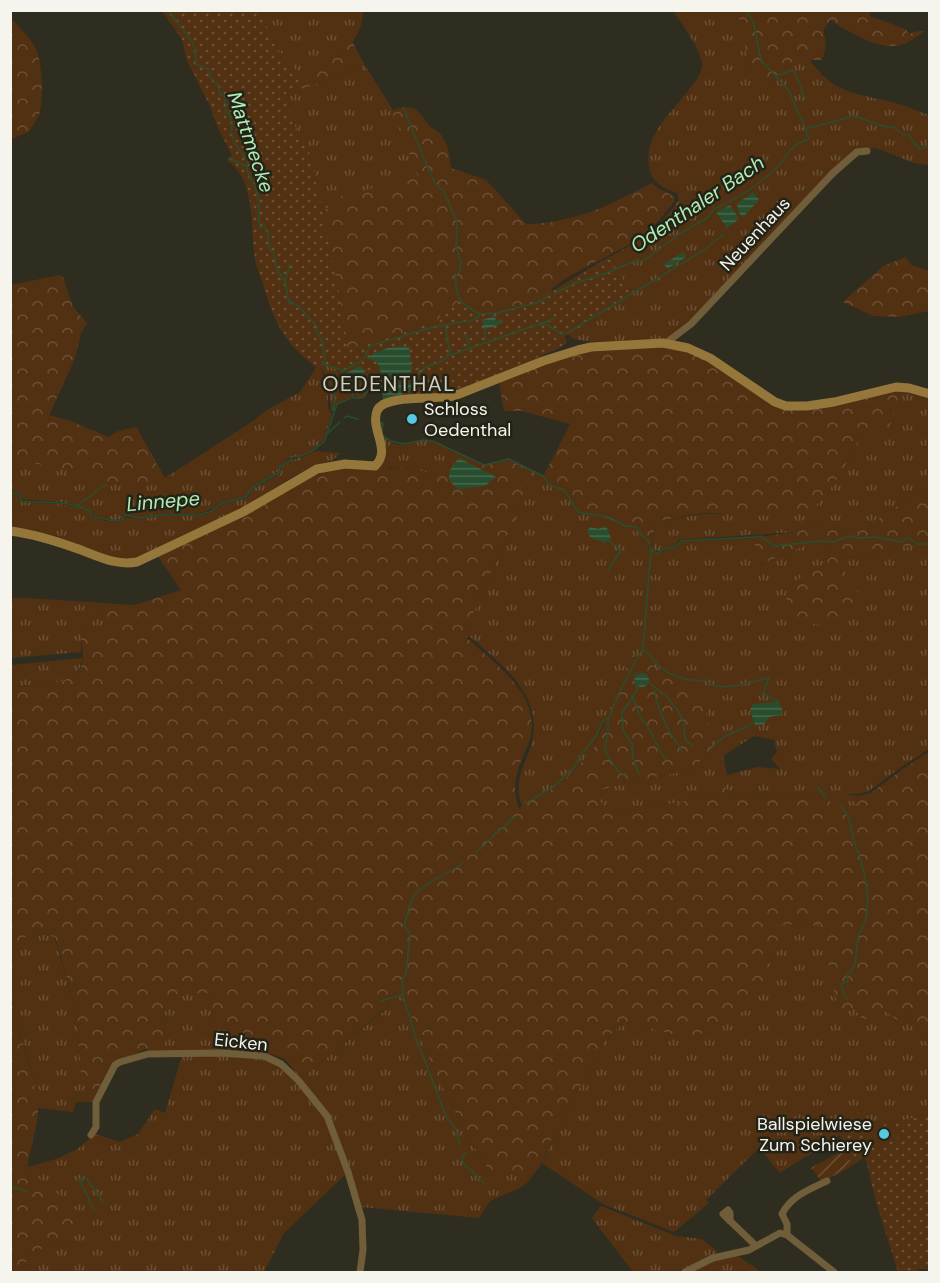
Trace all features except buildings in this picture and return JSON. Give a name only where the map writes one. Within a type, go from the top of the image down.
[{"type":"main road","points":[[10,531],[28,533],[109,561],[124,564],[137,562],[243,512],[317,469],[345,464],[375,466],[380,461],[382,452],[376,419],[377,410],[385,404],[401,400],[442,399],[454,396],[543,361],[583,349],[666,343],[688,348],[715,361],[775,402],[786,406],[801,407],[834,402],[896,387],[909,387],[930,394]]},
{"type":"street","name":"Neuenhaus","points":[[666,343],[691,324],[838,168],[857,152],[867,151]]},
{"type":"street","name":"Eicken","points":[[91,1134],[96,1126],[96,1102],[115,1065],[120,1062],[148,1054],[220,1053],[264,1056],[281,1064],[298,1080],[327,1116],[363,1220],[360,1272]]},
{"type":"street","points":[[788,1235],[787,1224],[782,1214],[786,1208],[800,1194],[827,1181]]},
{"type":"street","points":[[730,1221],[756,1246]]},
{"type":"street","points":[[685,1272],[713,1258],[748,1250],[780,1233],[788,1235],[834,1272]]},
{"type":"green space","points":[[742,10],[871,11],[869,16],[907,30],[911,34],[925,31],[903,44],[883,45],[830,20],[823,30],[825,46],[821,60],[809,60],[803,52],[774,78],[766,82],[757,77],[748,63],[739,19]]},
{"type":"green space","points":[[162,11],[259,11],[278,50],[298,72],[340,56],[352,41],[364,64],[324,82],[285,94],[295,126],[311,156],[320,202],[419,176],[412,163],[404,135],[394,119],[393,110],[405,107],[417,111],[430,127],[442,136],[448,149],[451,168],[486,180],[526,224],[576,217],[652,183],[675,198],[674,201],[646,232],[632,242],[576,272],[548,291],[551,308],[567,342],[561,347],[496,376],[394,379],[356,396],[352,379],[363,375],[346,373],[322,364],[317,368],[296,350],[282,331],[267,298],[256,261],[248,192],[237,169],[227,160],[232,155],[187,60],[182,39]]},
{"type":"green space","points":[[162,11],[259,11],[278,50],[298,73],[303,88],[285,94],[295,126],[311,156],[320,202],[333,199],[323,214],[343,313],[347,347],[382,340],[434,322],[441,317],[437,312],[451,308],[459,300],[480,312],[496,312],[514,308],[548,295],[548,291],[555,290],[609,258],[633,295],[564,337],[567,342],[561,347],[454,393],[400,398],[381,389],[368,392],[364,398],[357,399],[354,384],[347,374],[322,364],[317,368],[296,350],[282,331],[267,298],[256,261],[248,192],[237,169],[227,160],[232,155],[187,60],[182,39]]},
{"type":"green space","points":[[259,11],[363,11],[363,17],[353,42],[344,52],[335,59],[298,73],[278,50]]},
{"type":"green space","points":[[673,11],[742,11],[739,19],[743,27],[748,65],[770,81],[776,76],[754,21],[871,11],[869,16],[907,30],[911,34],[925,31],[903,44],[883,45],[864,39],[830,20],[823,30],[825,46],[823,57],[821,60],[810,60],[819,72],[839,87],[929,115],[929,165],[914,163],[876,148],[862,149],[690,323],[673,336],[667,339],[633,342],[577,340],[571,337],[560,322],[555,290],[643,237],[662,221],[679,200],[677,193],[662,187],[655,181],[649,166],[649,155],[655,135],[694,83],[702,67],[696,46]]},
{"type":"green space","points":[[11,18],[27,35],[38,53],[42,88],[40,112],[29,132],[11,139]]},
{"type":"green space","points":[[364,64],[393,110],[405,107],[413,109],[437,131],[448,149],[451,168],[486,180],[526,224],[544,224],[595,212],[674,201],[659,220],[640,237],[571,275],[560,282],[548,295],[331,199],[320,202],[311,156],[295,126],[285,94],[324,82]]},
{"type":"green space","points":[[906,257],[911,265],[929,271],[929,311],[899,317],[873,316],[843,302],[883,266]]},
{"type":"green space","points":[[60,275],[63,277],[73,307],[87,323],[81,333],[75,358],[49,415],[108,437],[119,431],[136,427],[168,485],[106,484],[69,470],[11,459],[11,285]]},
{"type":"green space","points":[[663,346],[688,352],[709,361],[785,410],[821,407],[901,389],[887,436],[864,430],[829,491],[822,500],[806,512],[779,515],[705,513],[655,522],[652,544],[649,545],[635,528],[624,528],[608,518],[578,513],[564,491],[549,486],[543,477],[531,471],[514,521],[468,625],[469,636],[467,638],[512,680],[528,705],[531,734],[515,782],[519,809],[533,793],[555,789],[592,752],[632,655],[675,677],[704,699],[712,748],[692,770],[634,781],[593,792],[611,815],[716,795],[715,788],[725,786],[730,797],[815,792],[836,805],[853,822],[864,812],[847,795],[858,796],[871,793],[929,752],[929,1046],[907,1013],[896,1020],[887,1011],[863,1020],[854,1008],[843,1011],[838,1009],[820,924],[778,925],[780,946],[766,972],[768,981],[751,1007],[701,1034],[678,1039],[675,1035],[624,1021],[605,1041],[555,1132],[540,1166],[493,1177],[444,1089],[403,996],[386,1002],[389,1006],[300,1079],[287,1062],[276,1055],[221,1052],[210,993],[164,995],[165,1053],[146,1049],[117,1061],[99,1095],[81,1077],[77,1013],[55,937],[30,932],[24,939],[11,944],[11,688],[54,683],[73,676],[80,669],[83,659],[80,631],[104,630],[101,603],[135,605],[181,590],[157,555],[311,476],[331,470],[374,468],[385,463],[388,468],[405,467],[436,475],[452,450],[483,465],[509,460],[544,475],[570,424],[522,411],[504,411],[499,382],[549,362],[592,350]]},
{"type":"green space","points":[[75,358],[49,415],[108,437],[119,431],[136,427],[165,478],[267,410],[300,392],[318,365],[316,362],[364,361],[366,391],[363,396],[354,396],[336,403],[331,411],[328,378],[320,368],[328,386],[328,409],[332,414],[323,441],[303,456],[291,457],[278,467],[279,471],[253,486],[247,495],[217,504],[212,509],[198,514],[161,514],[140,517],[124,514],[121,519],[114,520],[92,515],[90,510],[82,506],[22,499],[21,493],[11,491],[11,384],[64,374]]},
{"type":"green space","points":[[901,389],[929,397],[929,486],[860,530],[808,525],[794,532],[679,540],[675,546],[663,548],[658,552],[652,549],[655,522],[703,514],[741,513],[843,470],[864,430],[886,435]]},
{"type":"green space","points":[[379,423],[382,423],[383,436],[395,444],[429,441],[452,450],[440,473],[436,475],[405,467],[386,467],[375,470],[382,463]]},
{"type":"green space","points":[[314,451],[340,453],[333,460],[315,465],[289,479],[242,509],[130,560],[117,559],[11,528],[11,493],[19,495],[20,502],[72,506],[89,511],[91,517],[110,522],[119,522],[126,517],[140,519],[162,516],[200,516],[212,512],[219,506],[248,497],[254,488],[281,473],[280,468],[284,465]]},
{"type":"green space","points":[[531,471],[543,477],[549,486],[564,491],[578,513],[609,518],[624,528],[635,528],[649,545],[650,550],[658,555],[664,550],[677,548],[680,542],[754,538],[760,565],[810,543],[818,542],[830,554],[827,562],[917,545],[929,545],[929,749],[869,791],[846,794],[858,796],[871,793],[929,752],[864,1019],[887,1011],[896,1020],[907,1013],[929,1046],[929,1114],[840,1135],[780,1173],[759,1148],[706,1200],[709,1203],[674,1232],[603,1204],[542,1163],[555,1132],[605,1041],[625,1021],[675,1035],[766,972],[780,946],[777,925],[820,924],[857,828],[836,805],[815,792],[730,797],[727,789],[716,795],[611,815],[592,792],[692,770],[712,748],[605,718],[592,752],[555,789],[533,793],[522,806],[519,784],[534,731],[533,714],[519,684],[495,658],[469,636],[468,625],[514,521]],"holes":[[[754,736],[774,740],[777,752],[771,759],[780,769],[757,767],[727,775],[723,756]]]},
{"type":"green space","points":[[929,486],[929,545],[917,545],[838,560],[864,602],[843,623],[829,626],[799,622],[786,601],[789,585],[827,562],[830,554],[818,542],[811,543],[759,565],[754,538],[794,532],[808,525],[860,530]]},
{"type":"green space","points":[[11,598],[101,603],[104,630],[81,631],[81,652],[11,658]]},
{"type":"green space","points":[[83,658],[74,676],[61,682],[11,688],[11,665]]},
{"type":"green space","points":[[30,932],[54,937],[77,1013],[81,1077],[99,1095],[95,1102],[76,1102],[73,1112],[38,1108],[31,1068],[13,1009],[10,944],[24,939]]},
{"type":"green space","points":[[10,992],[33,1077],[38,1106],[28,1169],[85,1217],[67,1240],[32,1252],[20,1272],[10,1272]]},
{"type":"green space","points":[[210,993],[221,1052],[165,1053],[164,995]]},
{"type":"green space","points":[[403,996],[443,1088],[492,1176],[540,1166],[527,1183],[520,1188],[490,1201],[479,1218],[361,1207],[328,1115],[300,1079],[389,1007],[385,1002]]},
{"type":"green space","points":[[182,1055],[221,1055],[280,1061],[325,1117],[347,1173],[284,1233],[264,1272],[20,1272],[32,1252],[67,1240],[28,1167],[56,1159],[76,1150],[95,1134],[120,1142],[138,1134],[155,1109],[165,1113]]},
{"type":"green space","points":[[929,1114],[929,1270],[919,1268],[918,1272],[898,1272],[876,1202],[866,1160],[864,1157],[852,1166],[840,1135]]},
{"type":"green space","name":"Ballspielwiese Zum Schierey","points":[[894,1123],[899,1137],[875,1146],[870,1132]]},
{"type":"green space","points":[[845,1149],[852,1166],[822,1182],[811,1168]]},
{"type":"green space","points":[[601,1206],[676,1236],[702,1239],[718,1252],[677,1272],[633,1272],[592,1218]]},
{"type":"green space","points":[[737,1255],[761,1272],[691,1272],[719,1259]]},
{"type":"shaded area","points":[[753,192],[759,200],[743,217],[739,213],[737,204]]},
{"type":"shaded area","points":[[730,205],[739,219],[727,228],[716,212]]},
{"type":"shaded area","points":[[683,252],[686,257],[667,269],[664,264]]},
{"type":"shaded area","points":[[495,316],[496,321],[502,320],[503,323],[484,330],[482,320]]},
{"type":"shaded area","points":[[409,347],[412,370],[408,374],[394,376],[394,379],[403,383],[406,377],[417,377],[418,372],[426,366],[426,368],[418,378],[409,380],[408,383],[417,386],[417,389],[383,402],[380,387],[383,382],[380,370],[375,361],[367,358],[368,355],[372,356],[388,348]]},
{"type":"shaded area","points":[[360,366],[365,371],[363,375],[354,379],[346,373]]},
{"type":"shaded area","points":[[459,458],[496,477],[485,486],[458,489],[450,481],[449,474]]},
{"type":"shaded area","points":[[606,526],[611,538],[605,543],[590,537],[587,531],[591,527],[598,529]]},
{"type":"shaded area","points":[[642,673],[647,675],[649,680],[647,685],[642,687],[637,685],[635,680],[637,675]]},
{"type":"shaded area","points":[[779,702],[783,711],[781,715],[769,717],[764,724],[755,725],[750,710],[753,704]]},
{"type":"waterway","name":"Mattmecke","points":[[167,10],[194,46],[196,64],[210,70],[210,77],[218,85],[220,94],[226,97],[225,112],[231,115],[232,136],[248,161],[248,174],[257,193],[260,227],[264,226],[268,232],[269,248],[274,253],[276,268],[285,282],[289,303],[296,304],[318,327],[316,329],[323,344],[325,359],[322,364],[343,370]]},
{"type":"waterway","points":[[749,10],[748,14],[753,21],[761,60],[789,91],[805,127]]},
{"type":"waterway","points":[[776,76],[792,70],[805,99]]},
{"type":"waterway","points":[[403,107],[430,173],[435,183],[444,192],[457,222],[456,246],[461,263],[460,271],[456,275],[458,295],[468,308],[481,314]]},
{"type":"waterway","name":"Odenthaler Bach","points":[[554,294],[575,283],[630,263],[645,260],[679,234],[707,218],[714,209],[736,198],[765,178],[777,168],[795,146],[809,139],[805,129],[854,116],[886,127],[893,127],[904,135],[908,134],[919,149],[930,146]]},
{"type":"waterway","points":[[229,158],[246,166]]},
{"type":"waterway","points":[[567,333],[701,252],[724,234]]},
{"type":"waterway","points":[[285,281],[290,264]]},
{"type":"waterway","name":"Odenthaler Bach","points":[[353,398],[352,383],[341,372],[363,360],[370,346],[433,327],[473,320],[481,314],[496,313],[536,303],[548,296]]},
{"type":"waterway","points":[[539,324],[556,318]]},
{"type":"waterway","points":[[426,367],[443,361],[448,356],[533,326],[545,324],[563,335]]},
{"type":"waterway","name":"Odenthaler Bach","points":[[445,325],[450,350],[448,355]]},
{"type":"waterway","points":[[484,330],[486,340]]},
{"type":"waterway","points":[[466,335],[470,348]]},
{"type":"waterway","points":[[335,410],[333,410],[334,391],[342,373]]},
{"type":"waterway","points":[[354,398],[363,397],[367,391],[380,388]]},
{"type":"waterway","name":"Linnepe","points":[[10,492],[20,494],[21,501],[73,505],[90,511],[91,516],[114,521],[122,520],[125,515],[140,518],[161,515],[199,515],[212,511],[218,505],[247,496],[253,487],[280,472],[279,467],[292,457],[305,454],[324,442],[337,404],[351,398]]},
{"type":"waterway","points":[[344,418],[347,416],[358,419]]},
{"type":"waterway","points":[[328,433],[340,422]]},
{"type":"waterway","points":[[379,422],[383,423],[382,432]]},
{"type":"waterway","points":[[383,436],[403,444],[423,440],[433,441],[484,465],[509,459],[543,476],[550,485],[565,491],[578,512],[609,517],[625,526],[636,527],[650,544],[651,550],[658,554],[663,549],[676,547],[681,541],[761,536],[773,546],[833,542],[849,536],[903,542],[907,537],[917,544],[930,544]]},
{"type":"waterway","points":[[78,505],[106,484]]},
{"type":"waterway","points":[[608,540],[621,550],[608,570]]},
{"type":"waterway","points":[[651,550],[643,649],[660,667],[676,676],[706,681],[712,685],[728,687],[769,678],[763,693],[779,702]]},
{"type":"waterway","points":[[526,803],[553,787],[564,775],[571,772],[596,736],[603,721],[609,717],[622,686],[642,650]]},
{"type":"waterway","points":[[636,672],[634,679],[637,688]]},
{"type":"waterway","points":[[648,682],[667,697],[679,712],[684,725],[685,739],[692,746]]},
{"type":"waterway","points":[[639,687],[622,713],[623,730],[632,744],[633,758],[639,774]]},
{"type":"waterway","points":[[655,691],[664,720],[682,752]]},
{"type":"waterway","points":[[633,697],[641,719],[647,725],[665,760]]},
{"type":"waterway","points":[[608,719],[606,753],[618,771],[625,776]]},
{"type":"waterway","points":[[712,748],[721,739],[754,722]]},
{"type":"waterway","points":[[818,787],[825,798]]},
{"type":"waterway","points":[[841,806],[849,820],[864,873],[868,905],[864,925],[858,938],[855,963],[847,975],[848,981],[841,984],[845,997],[848,999]]},
{"type":"waterway","points":[[476,852],[496,832],[508,824],[511,818],[515,817]]},
{"type":"waterway","points":[[460,1145],[456,1129],[446,1116],[416,1038],[403,996],[402,979],[406,974],[410,935],[404,925],[411,902],[427,884],[463,863]]},
{"type":"waterway","points":[[380,1001],[402,995]]},
{"type":"waterway","points":[[465,1153],[462,1158],[464,1164],[485,1184]]},
{"type":"waterway","points":[[79,1179],[86,1178],[103,1202]]},
{"type":"waterway","points":[[79,1179],[94,1210]]},
{"type":"waterway","points":[[10,1186],[27,1192]]},
{"type":"place","name":"Schloss Oedenthal","points":[[412,419]]},
{"type":"place","name":"Ballspielwiese Zum Schierey","points":[[884,1134]]},
{"type":"district","name":"OEDENTHAL","points":[[389,384]]}]
